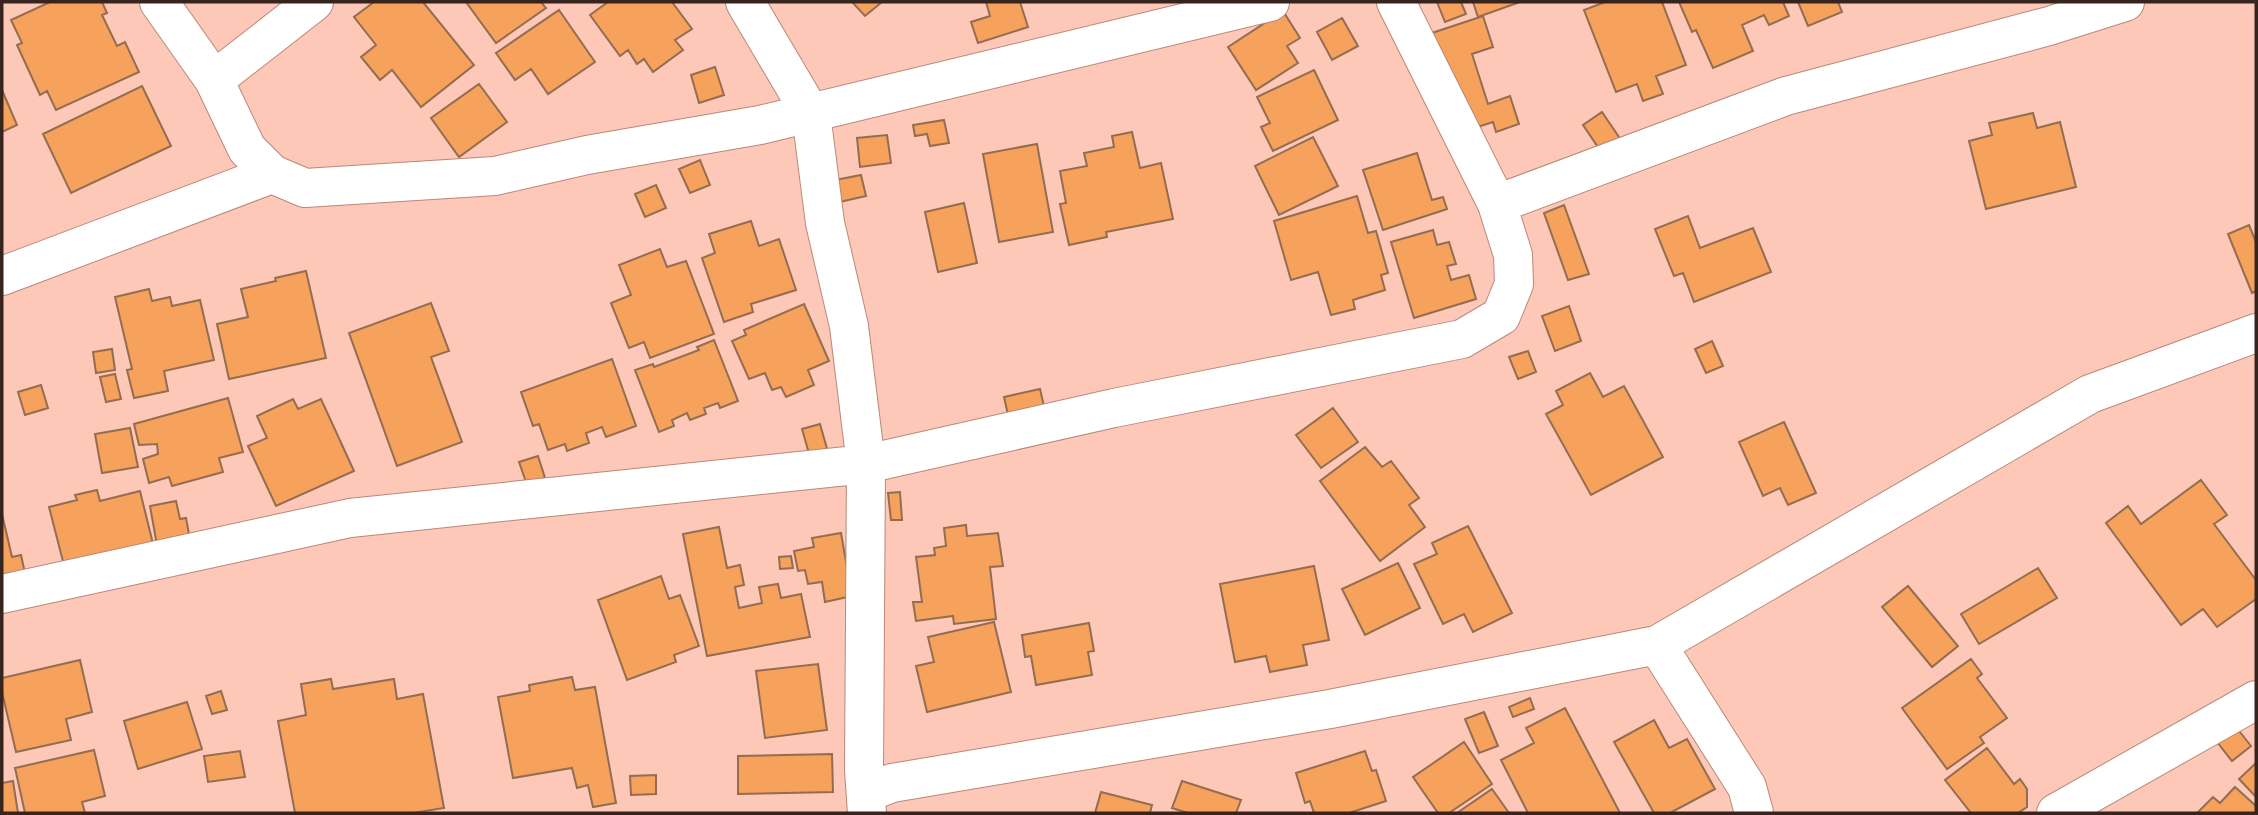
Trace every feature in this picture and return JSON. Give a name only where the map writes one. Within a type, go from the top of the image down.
[{"type":"street","points":[[159,2],[214,80],[247,149],[272,174],[305,188],[495,176],[587,155],[760,125],[1270,2]]},
{"type":"street","points":[[214,80],[314,2]]},
{"type":"street","points":[[745,2],[811,114],[825,223],[849,326],[866,464],[867,803]]},
{"type":"street","points":[[2,594],[350,518],[866,464],[1114,408],[1462,339],[1501,316],[1514,284],[1513,255],[1497,204],[1396,2]]},
{"type":"street","points":[[1497,204],[1786,96],[2049,26],[2125,2]]},
{"type":"street","points":[[2,276],[272,174]]},
{"type":"street","points":[[867,803],[892,783],[1330,709],[1657,645],[2090,394],[2256,333]]},
{"type":"street","points":[[1657,645],[1746,787],[1754,813]]},
{"type":"street","points":[[2056,813],[2256,700]]},
{"type":"building","points":[[50,2],[102,2],[107,13],[102,15],[117,46],[125,42],[139,72],[56,110],[47,91],[40,95],[17,45],[22,43],[11,20]]},
{"type":"building","points":[[374,2],[423,2],[474,65],[421,107],[392,70],[380,80],[361,57],[376,45],[354,17]]},
{"type":"building","points":[[466,2],[541,2],[546,8],[496,43]]},
{"type":"building","points":[[608,2],[672,2],[692,29],[675,40],[683,50],[653,72],[644,59],[637,64],[628,50],[620,56],[590,15]]},
{"type":"building","points":[[852,2],[882,2],[865,16]]},
{"type":"building","points":[[986,2],[1020,2],[1028,27],[978,43],[971,22],[990,16]]},
{"type":"building","points":[[1437,2],[1461,2],[1466,14],[1445,22]]},
{"type":"building","points":[[1473,2],[1520,2],[1478,17]]},
{"type":"building","points":[[1605,2],[1662,2],[1686,65],[1656,76],[1663,94],[1643,101],[1637,84],[1616,92],[1584,10]]},
{"type":"building","points":[[1679,2],[1783,2],[1789,16],[1769,25],[1764,15],[1742,25],[1753,51],[1713,68],[1696,30],[1692,32]]},
{"type":"building","points":[[1798,2],[1838,2],[1842,12],[1808,26]]},
{"type":"building","points":[[559,10],[595,62],[548,94],[531,69],[515,80],[496,53]]},
{"type":"building","points":[[1283,11],[1300,38],[1287,46],[1298,63],[1256,90],[1228,47]]},
{"type":"building","points":[[1483,16],[1493,47],[1472,54],[1488,104],[1510,96],[1519,124],[1496,132],[1493,122],[1465,131],[1432,33]]},
{"type":"building","points":[[1342,18],[1358,46],[1332,60],[1317,32]]},
{"type":"building","points":[[715,67],[724,95],[699,103],[691,75]]},
{"type":"building","points":[[1314,70],[1338,120],[1273,151],[1261,127],[1270,123],[1257,97]]},
{"type":"building","points":[[479,84],[507,122],[459,157],[431,118]]},
{"type":"building","points":[[142,86],[171,146],[71,193],[43,134]]},
{"type":"building","points":[[2,90],[17,125],[2,132]]},
{"type":"building","points":[[1602,112],[1621,140],[1602,153],[1583,125]]},
{"type":"building","points":[[2033,113],[2037,128],[2060,122],[2076,187],[1986,209],[1969,141],[1992,135],[1989,123]]},
{"type":"building","points":[[944,120],[949,143],[930,146],[927,134],[915,136],[913,125]]},
{"type":"building","points":[[1132,132],[1140,168],[1161,163],[1173,219],[1106,232],[1107,237],[1069,245],[1060,204],[1066,203],[1060,171],[1087,166],[1084,153],[1114,147],[1112,136]]},
{"type":"building","points":[[887,135],[891,163],[860,167],[857,138]]},
{"type":"building","points":[[1313,137],[1338,186],[1279,215],[1255,166]]},
{"type":"building","points":[[1037,144],[1053,232],[999,242],[983,154]]},
{"type":"building","points":[[1417,153],[1432,200],[1443,197],[1447,209],[1383,230],[1363,170]]},
{"type":"building","points":[[700,160],[710,185],[690,193],[679,169]]},
{"type":"building","points":[[861,175],[866,196],[835,203],[830,181]]},
{"type":"building","points":[[656,185],[666,208],[645,217],[635,194]]},
{"type":"building","points":[[1357,196],[1368,233],[1376,231],[1388,273],[1381,275],[1385,290],[1353,300],[1355,309],[1331,315],[1318,272],[1291,280],[1274,221]]},
{"type":"building","points":[[964,203],[977,263],[938,272],[925,212]]},
{"type":"building","points":[[1564,205],[1589,274],[1568,280],[1544,213]]},
{"type":"building","points":[[1688,216],[1700,248],[1753,228],[1771,272],[1694,302],[1683,273],[1674,276],[1655,229]]},
{"type":"building","points":[[751,221],[759,246],[779,239],[796,290],[751,304],[753,312],[724,322],[702,258],[715,253],[709,234]]},
{"type":"building","points":[[2249,225],[2256,242],[2256,291],[2252,293],[2228,234]]},
{"type":"building","points":[[1433,230],[1437,245],[1449,242],[1456,264],[1447,266],[1451,280],[1469,275],[1476,299],[1414,318],[1391,242]]},
{"type":"building","points":[[660,249],[667,267],[686,261],[714,334],[650,358],[644,342],[629,348],[611,303],[631,295],[619,265]]},
{"type":"building","points":[[306,271],[326,358],[229,379],[217,324],[248,317],[241,289]]},
{"type":"building","points":[[149,289],[152,301],[170,297],[172,306],[200,300],[214,360],[164,371],[168,391],[134,398],[127,370],[132,369],[115,297]]},
{"type":"building","points":[[431,303],[449,351],[431,357],[462,442],[397,466],[349,333]]},
{"type":"building","points":[[804,304],[829,361],[808,370],[814,385],[786,397],[781,387],[772,390],[765,373],[749,379],[732,341],[746,335],[744,330]]},
{"type":"building","points":[[1569,306],[1581,341],[1555,351],[1542,316]]},
{"type":"building","points":[[714,340],[738,401],[720,408],[718,403],[704,408],[706,414],[690,420],[687,413],[672,420],[674,426],[659,432],[635,370],[653,364],[654,367],[699,350],[697,347]]},
{"type":"building","points":[[1712,341],[1723,366],[1706,373],[1695,349]]},
{"type":"building","points":[[112,349],[115,370],[96,373],[93,352]]},
{"type":"building","points":[[1528,351],[1536,372],[1518,379],[1509,357]]},
{"type":"building","points":[[612,359],[636,426],[606,437],[602,427],[586,433],[589,443],[567,451],[565,444],[548,450],[539,424],[533,426],[521,392]]},
{"type":"building","points":[[1590,373],[1603,397],[1624,386],[1663,457],[1591,495],[1546,414],[1563,405],[1556,391]]},
{"type":"building","points":[[115,374],[121,399],[106,402],[100,377]]},
{"type":"building","points":[[41,385],[48,408],[25,415],[18,392]]},
{"type":"building","points":[[1040,389],[1046,415],[1010,424],[1004,397]]},
{"type":"building","points":[[228,398],[243,452],[219,458],[223,472],[172,486],[169,477],[149,483],[143,459],[158,454],[157,444],[139,445],[134,424]]},
{"type":"building","points":[[293,399],[298,409],[321,399],[354,471],[276,506],[248,446],[267,438],[257,416]]},
{"type":"building","points":[[1333,408],[1358,442],[1321,468],[1296,435]]},
{"type":"building","points":[[1784,422],[1816,493],[1788,505],[1780,488],[1763,496],[1739,442]]},
{"type":"building","points":[[820,424],[828,452],[810,457],[802,429]]},
{"type":"building","points":[[130,428],[138,467],[102,473],[95,434]]},
{"type":"building","points":[[1365,447],[1382,467],[1391,461],[1419,498],[1409,505],[1425,527],[1380,561],[1320,481]]},
{"type":"building","points":[[538,456],[545,478],[527,485],[519,462]]},
{"type":"building","points":[[2201,480],[2227,515],[2214,524],[2256,580],[2256,599],[2217,627],[2203,609],[2181,625],[2106,523],[2128,506],[2141,524]]},
{"type":"building","points":[[97,490],[100,501],[140,491],[155,552],[66,573],[49,507],[77,500],[75,495]]},
{"type":"building","points":[[900,492],[902,520],[891,520],[888,493]]},
{"type":"building","points":[[176,501],[180,519],[186,518],[191,545],[158,551],[150,506]]},
{"type":"building","points":[[2,514],[12,557],[21,555],[28,587],[2,593]]},
{"type":"building","points":[[966,525],[967,536],[998,533],[1003,566],[990,567],[996,619],[954,624],[953,616],[916,621],[913,602],[922,602],[916,557],[935,555],[934,548],[946,546],[944,528]]},
{"type":"building","points":[[1468,526],[1512,613],[1473,632],[1464,614],[1443,624],[1414,564],[1437,554],[1432,543]]},
{"type":"building","points":[[719,527],[727,568],[740,565],[744,585],[735,587],[739,608],[762,603],[759,587],[778,584],[781,598],[801,594],[810,637],[707,656],[683,534]]},
{"type":"building","points":[[841,533],[852,596],[825,602],[822,582],[808,584],[805,570],[798,571],[794,551],[814,547],[812,538]]},
{"type":"building","points":[[791,556],[793,568],[780,569],[779,557]]},
{"type":"building","points":[[1398,563],[1420,608],[1365,635],[1342,589]]},
{"type":"building","points":[[1314,566],[1329,640],[1303,645],[1307,665],[1270,672],[1266,656],[1235,662],[1220,584]]},
{"type":"building","points":[[2038,568],[2057,598],[1979,644],[1961,614]]},
{"type":"building","points":[[661,576],[669,599],[680,595],[699,646],[674,655],[676,662],[627,680],[598,600]]},
{"type":"building","points":[[1908,586],[1958,646],[1932,667],[1882,607]]},
{"type":"building","points":[[994,622],[1011,692],[927,712],[916,666],[934,662],[928,637]]},
{"type":"building","points":[[1089,623],[1094,651],[1088,652],[1092,675],[1036,685],[1031,656],[1025,657],[1022,635]]},
{"type":"building","points":[[1971,659],[1982,674],[1977,678],[2007,718],[1980,737],[1984,743],[1947,769],[1902,708]]},
{"type":"building","points":[[80,660],[92,712],[66,719],[71,740],[16,752],[2,692],[2,678]]},
{"type":"building","points":[[818,664],[827,730],[765,738],[756,671]]},
{"type":"building","points":[[572,677],[575,690],[595,687],[616,803],[593,807],[588,785],[577,788],[572,768],[513,778],[498,697],[530,691],[529,685]]},
{"type":"building","points":[[331,679],[333,689],[394,679],[397,699],[423,694],[444,808],[413,813],[295,813],[278,721],[306,715],[301,684]]},
{"type":"building","points":[[221,691],[227,710],[212,714],[206,696]]},
{"type":"building","points":[[1530,698],[1534,709],[1513,717],[1509,707]]},
{"type":"building","points":[[187,702],[202,749],[138,769],[124,721]]},
{"type":"building","points":[[1565,708],[1620,813],[1528,813],[1501,760],[1534,743],[1526,728]]},
{"type":"building","points":[[1484,712],[1498,746],[1479,753],[1465,719]]},
{"type":"building","points":[[1654,720],[1669,748],[1687,739],[1715,789],[1670,813],[1654,813],[1614,742]]},
{"type":"building","points":[[2236,727],[2251,746],[2232,761],[2217,742]]},
{"type":"building","points":[[1464,742],[1492,784],[1449,813],[1438,813],[1413,777]]},
{"type":"building","points":[[1987,748],[2014,784],[2020,779],[2027,789],[2027,807],[2018,813],[1971,813],[1945,780]]},
{"type":"building","points":[[94,750],[105,796],[82,802],[85,813],[25,813],[15,768]]},
{"type":"building","points":[[240,751],[245,777],[208,782],[204,756]]},
{"type":"building","points":[[1365,751],[1372,771],[1376,770],[1386,801],[1349,813],[1314,813],[1310,801],[1305,803],[1296,773]]},
{"type":"building","points":[[832,754],[833,792],[738,794],[738,756]]},
{"type":"building","points":[[2256,763],[2256,797],[2239,779]]},
{"type":"building","points":[[656,775],[656,794],[631,795],[630,776]]},
{"type":"building","points":[[13,781],[18,813],[2,813],[2,783]]},
{"type":"building","points":[[1182,781],[1241,800],[1236,813],[1188,813],[1172,808]]},
{"type":"building","points":[[2235,787],[2256,806],[2256,813],[2197,813],[2213,797],[2220,803]]},
{"type":"building","points":[[1492,789],[1509,813],[1457,813]]},
{"type":"building","points":[[1101,792],[1152,805],[1150,813],[1095,813]]}]
